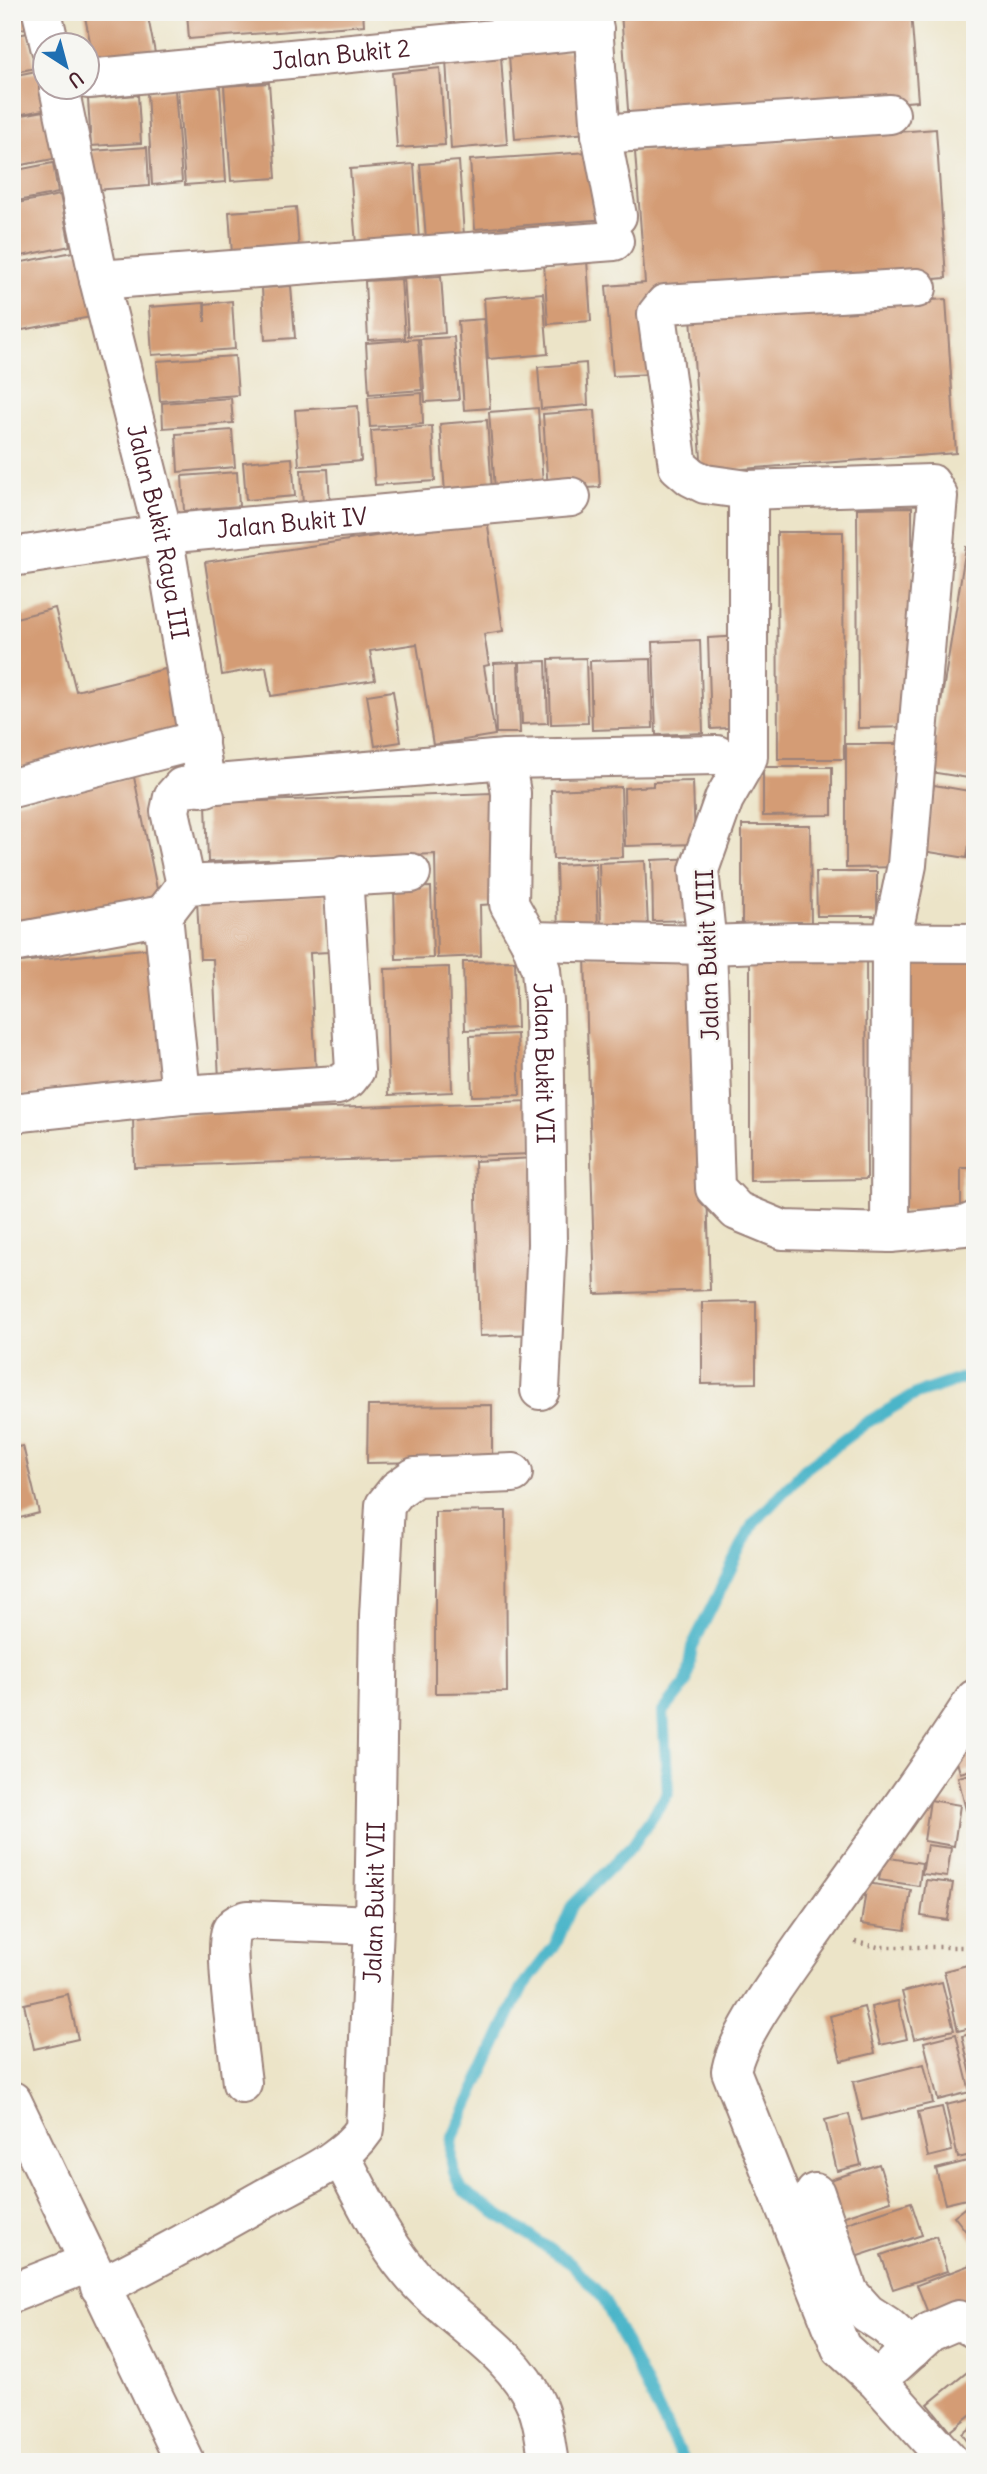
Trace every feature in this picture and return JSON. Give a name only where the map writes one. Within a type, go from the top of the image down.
[{"type":"street","points":[[42,12],[47,32]]},
{"type":"street","points":[[99,280],[616,229],[601,134],[593,21]]},
{"type":"street","name":"Jalan Bukit 2","points":[[102,77],[593,21]]},
{"type":"street","name":"Jalan Bukit Raya III","points":[[62,102],[99,280],[163,534],[206,787]]},
{"type":"street","points":[[601,134],[890,114]]},
{"type":"street","points":[[917,288],[662,306],[657,314],[678,466],[691,477],[705,484],[748,490],[931,484],[938,496],[907,865],[891,942],[890,1233],[964,1226],[975,1221]]},
{"type":"street","name":"Jalan Bukit VIII","points":[[748,490],[748,757],[724,799],[699,870],[707,945],[715,1188],[737,1211],[783,1230],[890,1233]]},
{"type":"street","name":"Jalan Bukit IV","points":[[12,557],[163,534],[571,497]]},
{"type":"street","points":[[12,788],[198,740]]},
{"type":"street","points":[[186,885],[170,811],[173,797],[182,787],[206,787],[497,759],[717,755]]},
{"type":"street","name":"Jalan Bukit VII","points":[[497,759],[510,793],[509,904],[530,941],[541,970],[544,1002],[547,1244],[540,1390]]},
{"type":"street","points":[[12,943],[163,915],[186,885],[411,873]]},
{"type":"street","points":[[12,1113],[181,1095],[338,1085],[348,1079],[355,1070],[344,875]]},
{"type":"street","points":[[163,915],[181,1095]]},
{"type":"street","points":[[530,941],[707,945],[975,943]]},
{"type":"street","name":"Jalan Bukit VII","points":[[12,2293],[150,2263],[340,2155],[356,2143],[365,2129],[374,1926],[379,1630],[385,1505],[397,1490],[415,1477],[513,1473]]},
{"type":"street","points":[[950,2462],[877,2381],[841,2348],[731,2071],[740,2042],[975,1699]]},
{"type":"street","points":[[242,2083],[230,1968],[231,1930],[237,1923],[248,1920],[374,1926]]},
{"type":"street","points":[[12,2101],[185,2462]]},
{"type":"street","points":[[340,2155],[389,2245],[409,2272],[434,2298],[506,2361],[523,2380],[538,2407],[549,2462]]},
{"type":"street","points":[[815,2193],[849,2293],[867,2313],[887,2326],[912,2349]]},
{"type":"street","points":[[877,2381],[930,2332],[958,2320],[975,2329]]},
{"type":"path","points":[[813,1932],[878,1947],[975,1947]]},
{"type":"building","points":[[12,12],[27,12],[30,27],[12,31]]},
{"type":"building","points":[[84,12],[147,12],[156,58],[102,70],[102,32],[88,32]]},
{"type":"building","points":[[187,12],[363,12],[364,25],[189,39]]},
{"type":"building","points":[[500,12],[558,12],[558,14],[501,19]]},
{"type":"building","points":[[621,12],[911,12],[918,101],[629,123]]},
{"type":"building","points":[[28,33],[32,69],[12,73],[12,36]]},
{"type":"building","points":[[583,50],[588,133],[515,139],[509,55]]},
{"type":"building","points":[[501,56],[507,144],[451,149],[446,59]]},
{"type":"building","points":[[440,68],[445,145],[397,148],[392,73]]},
{"type":"building","points":[[32,72],[32,102],[47,102],[48,109],[12,116],[12,76]]},
{"type":"building","points":[[269,83],[276,178],[231,181],[224,86]]},
{"type":"building","points":[[220,86],[226,182],[185,185],[178,89]]},
{"type":"building","points":[[175,89],[182,182],[152,185],[147,92]]},
{"type":"building","points":[[138,95],[141,143],[91,146],[88,102],[102,102],[102,98]]},
{"type":"building","points":[[49,110],[58,158],[12,167],[12,117]]},
{"type":"building","points":[[936,129],[946,278],[646,301],[651,374],[613,376],[606,286],[645,283],[635,152]]},
{"type":"building","points":[[147,147],[149,186],[94,190],[92,151]]},
{"type":"building","points":[[603,151],[608,219],[475,229],[470,160]]},
{"type":"building","points":[[459,161],[464,236],[426,239],[420,164]]},
{"type":"building","points":[[53,163],[58,193],[12,202],[12,171]]},
{"type":"building","points":[[414,164],[419,240],[356,245],[350,169]]},
{"type":"building","points":[[60,195],[70,246],[12,258],[12,204]]},
{"type":"building","points":[[296,207],[299,249],[232,254],[229,212]]},
{"type":"building","points":[[83,250],[96,316],[22,330],[12,264]]},
{"type":"building","points":[[587,260],[591,321],[548,324],[544,263]]},
{"type":"building","points":[[441,276],[445,333],[408,336],[404,278]]},
{"type":"building","points":[[401,279],[405,338],[368,340],[365,281]]},
{"type":"building","points":[[291,286],[295,338],[265,340],[262,288]]},
{"type":"building","points":[[543,293],[548,354],[488,359],[484,298]]},
{"type":"building","points":[[946,299],[956,453],[702,472],[691,317]]},
{"type":"building","points":[[232,301],[235,349],[152,355],[149,307],[204,303],[205,322],[205,304]]},
{"type":"building","points":[[484,319],[490,408],[464,410],[458,321]]},
{"type":"building","points":[[454,337],[459,400],[425,402],[420,339]]},
{"type":"building","points":[[418,339],[422,390],[369,394],[366,343]]},
{"type":"building","points":[[235,356],[238,395],[160,401],[157,361]]},
{"type":"building","points":[[586,363],[588,405],[541,409],[538,367]]},
{"type":"building","points":[[422,393],[423,424],[370,427],[368,397]]},
{"type":"building","points":[[231,398],[233,423],[163,428],[162,403]]},
{"type":"building","points":[[358,406],[361,461],[299,466],[295,410]]},
{"type":"building","points":[[538,408],[543,486],[495,489],[489,412]]},
{"type":"building","points":[[595,410],[600,487],[548,491],[543,414]]},
{"type":"building","points":[[487,420],[492,490],[445,493],[440,424]]},
{"type":"building","points":[[432,426],[435,481],[375,485],[371,431]]},
{"type":"building","points":[[232,430],[235,467],[178,472],[176,434]]},
{"type":"building","points":[[292,458],[295,496],[246,500],[243,462]]},
{"type":"building","points":[[328,469],[330,503],[303,506],[301,470]]},
{"type":"building","points":[[237,472],[239,506],[184,511],[182,476]]},
{"type":"building","points":[[912,507],[913,727],[858,728],[857,508]]},
{"type":"building","points":[[487,519],[503,631],[484,634],[489,665],[484,666],[495,735],[433,745],[417,644],[370,651],[375,680],[271,696],[266,667],[222,675],[205,562]]},
{"type":"building","points":[[777,532],[843,532],[844,759],[778,759]]},
{"type":"building","points":[[966,547],[975,549],[975,779],[930,772]]},
{"type":"building","points":[[55,608],[76,691],[165,669],[180,730],[12,772],[12,619]]},
{"type":"building","points":[[743,636],[745,727],[711,729],[708,638]]},
{"type":"building","points":[[700,640],[703,733],[656,735],[653,642]]},
{"type":"building","points":[[586,658],[588,723],[551,724],[549,659]]},
{"type":"building","points":[[651,659],[653,728],[592,730],[590,661]]},
{"type":"building","points":[[546,661],[548,723],[522,724],[520,662]]},
{"type":"building","points":[[518,662],[520,733],[496,733],[494,663]]},
{"type":"building","points":[[393,691],[401,742],[375,746],[367,695]]},
{"type":"building","points":[[846,744],[898,744],[899,867],[846,868]]},
{"type":"building","points":[[763,767],[832,767],[832,815],[763,816]]},
{"type":"building","points":[[134,777],[159,899],[12,929],[12,803]]},
{"type":"building","points":[[693,781],[695,844],[625,846],[624,788],[653,786],[653,782]]},
{"type":"building","points":[[934,785],[975,792],[967,858],[923,851]]},
{"type":"building","points":[[621,787],[623,857],[553,859],[551,790]]},
{"type":"building","points":[[493,793],[496,904],[480,905],[481,956],[437,958],[435,854],[208,862],[206,803]]},
{"type":"building","points":[[742,825],[810,825],[811,927],[742,927]]},
{"type":"building","points":[[697,858],[699,920],[653,921],[652,860]]},
{"type":"building","points":[[645,861],[648,928],[601,930],[599,863]]},
{"type":"building","points":[[596,863],[598,929],[558,930],[556,865]]},
{"type":"building","points":[[816,872],[877,872],[877,916],[817,916]]},
{"type":"building","points":[[431,887],[433,958],[396,959],[394,888]]},
{"type":"building","points":[[326,893],[329,952],[310,953],[316,1073],[219,1079],[213,959],[200,959],[197,900]]},
{"type":"building","points":[[866,946],[867,1179],[750,1181],[750,947]]},
{"type":"building","points":[[900,947],[975,947],[975,1168],[961,1168],[961,1211],[902,1212]]},
{"type":"building","points":[[152,948],[166,1080],[12,1097],[12,963]]},
{"type":"building","points":[[700,952],[710,1290],[595,1294],[585,956]]},
{"type":"building","points":[[515,961],[517,1028],[465,1030],[463,962]]},
{"type":"building","points":[[449,967],[452,1092],[389,1095],[385,969]]},
{"type":"building","points":[[517,1034],[520,1095],[472,1096],[470,1036]]},
{"type":"building","points":[[531,1101],[533,1154],[134,1167],[133,1115]]},
{"type":"building","points":[[534,1158],[539,1334],[480,1336],[475,1161]]},
{"type":"building","points":[[756,1301],[756,1383],[702,1384],[702,1302]]},
{"type":"building","points":[[492,1405],[492,1461],[367,1463],[368,1406]]},
{"type":"building","points":[[23,1446],[39,1513],[12,1520],[12,1448]]},
{"type":"building","points":[[506,1511],[507,1692],[435,1693],[435,1512]]},
{"type":"building","points":[[975,1737],[975,1769],[960,1773],[952,1742]]},
{"type":"building","points":[[975,1773],[975,1808],[966,1810],[958,1777]]},
{"type":"building","points":[[930,1800],[960,1805],[954,1846],[924,1841]]},
{"type":"building","points":[[927,1845],[951,1848],[947,1877],[922,1874]]},
{"type":"building","points":[[883,1857],[922,1863],[919,1886],[879,1880]]},
{"type":"building","points":[[926,1880],[953,1883],[947,1920],[921,1916]]},
{"type":"building","points":[[867,1883],[911,1890],[905,1930],[861,1924]]},
{"type":"building","points":[[975,1963],[975,2027],[958,2031],[944,1971]]},
{"type":"building","points":[[942,1982],[954,2030],[914,2039],[902,1992]]},
{"type":"building","points":[[68,1994],[78,2039],[34,2049],[24,2004]]},
{"type":"building","points":[[898,2001],[907,2039],[880,2045],[871,2007]]},
{"type":"building","points":[[864,2007],[875,2053],[841,2061],[830,2016]]},
{"type":"building","points":[[975,2033],[975,2073],[971,2074],[962,2036]]},
{"type":"building","points":[[956,2034],[970,2092],[938,2100],[924,2042]]},
{"type":"building","points":[[924,2064],[933,2103],[862,2120],[853,2082]]},
{"type":"building","points":[[971,2099],[975,2115],[975,2154],[958,2158],[946,2105]]},
{"type":"building","points":[[942,2107],[952,2151],[928,2157],[918,2112]]},
{"type":"building","points":[[849,2114],[861,2165],[837,2171],[825,2120]]},
{"type":"building","points":[[975,2159],[975,2197],[945,2204],[936,2169]]},
{"type":"building","points":[[879,2164],[891,2201],[839,2218],[827,2181]]},
{"type":"building","points":[[975,2200],[975,2243],[954,2216]]},
{"type":"building","points":[[911,2202],[922,2235],[852,2258],[841,2225]]},
{"type":"building","points":[[936,2236],[947,2271],[893,2289],[881,2255]]},
{"type":"building","points":[[975,2263],[975,2304],[964,2313],[928,2313],[917,2285]]},
{"type":"building","points":[[971,2369],[975,2374],[975,2411],[950,2431],[928,2404]]},
{"type":"building","points":[[975,2424],[975,2452],[962,2434]]},
{"type":"waterway","points":[[684,2462],[603,2298],[572,2264],[463,2191],[452,2165],[453,2137],[522,1988],[556,1944],[572,1906],[633,1845],[668,1793],[663,1712],[686,1683],[692,1647],[753,1524],[805,1469],[866,1423],[916,1394],[975,1374]]}]
